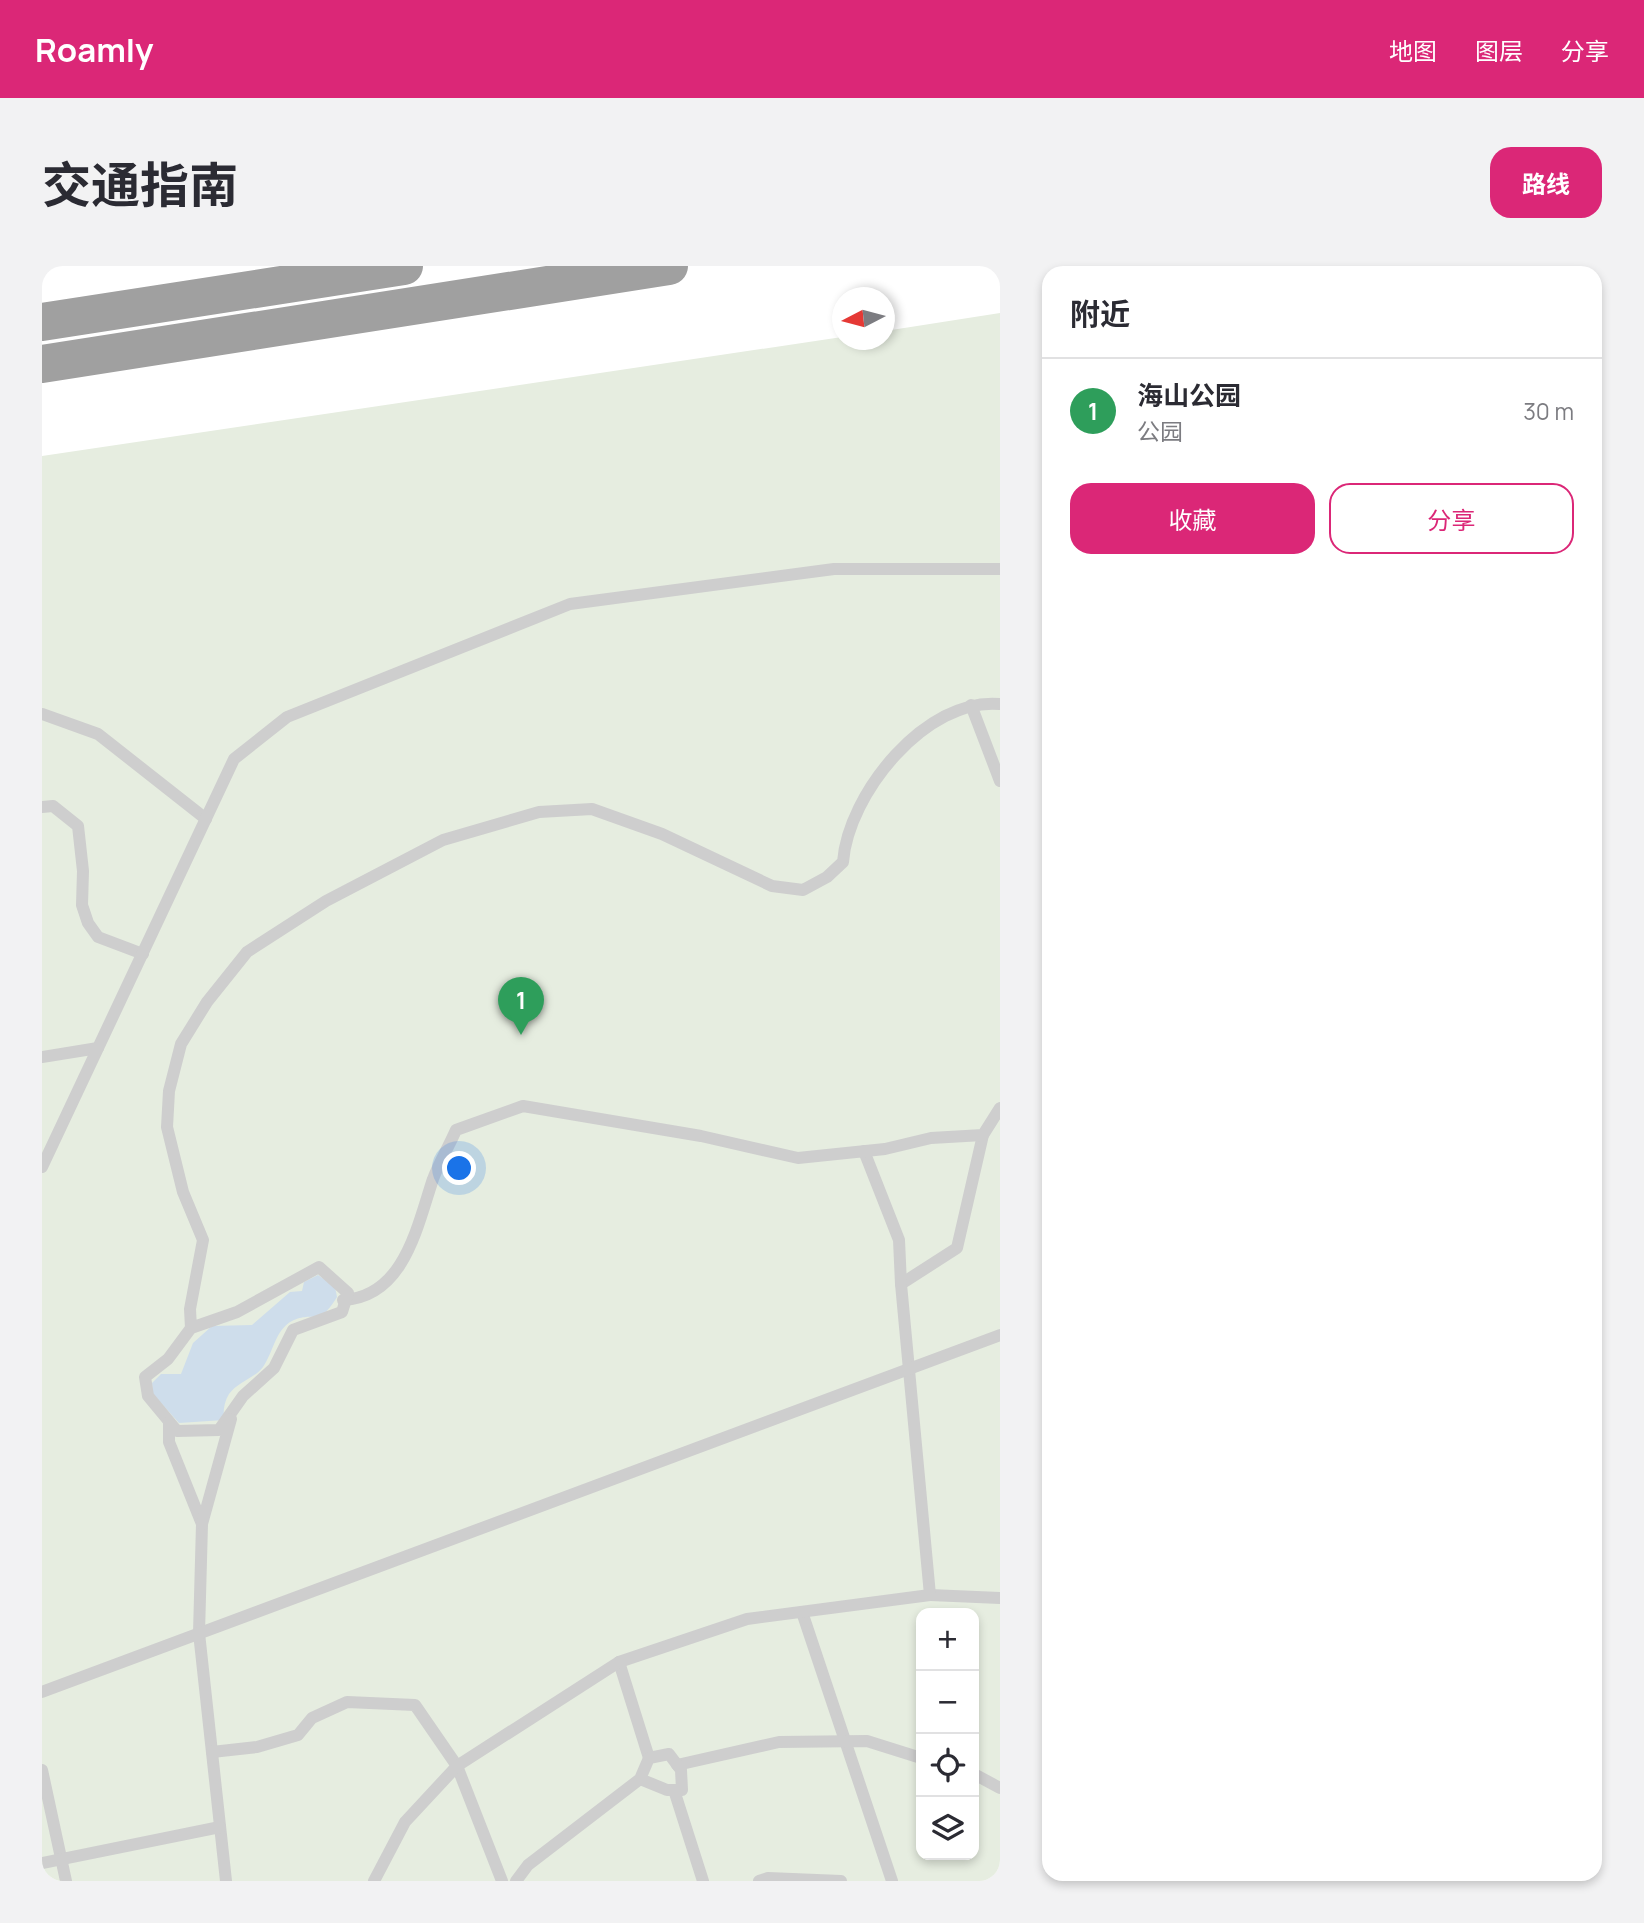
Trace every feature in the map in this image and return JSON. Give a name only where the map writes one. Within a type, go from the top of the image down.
[{"type":"highway","points":[[42,322],[404,266]]},
{"type":"highway","points":[[42,364],[669,266]]},
{"type":"lane","points":[[42,1167],[234,759],[287,717],[570,604],[834,569],[1000,569]]},
{"type":"lane","points":[[191,1328],[190,1309],[203,1240],[183,1192],[167,1127],[169,1091],[181,1044],[207,1002],[247,952],[326,901],[443,840],[539,811],[592,810],[662,834],[772,886],[803,890],[827,877],[842,862],[844,843],[855,812],[868,789],[925,726],[971,705],[1000,704]]},
{"type":"lane","points":[[971,705],[1000,781]]},
{"type":"lane","points":[[42,713],[98,733],[206,819]]},
{"type":"lane","points":[[42,807],[53,806],[78,826],[83,871],[82,905],[88,923],[98,937],[143,954]]},
{"type":"lane","points":[[42,1057],[98,1048]]},
{"type":"lane","points":[[344,1300],[363,1299],[394,1275],[417,1234],[434,1177],[456,1130],[523,1105],[701,1136],[798,1158],[864,1151],[931,1138],[983,1135]]},
{"type":"lane","points":[[901,1284],[957,1248],[983,1135],[1000,1108]]},
{"type":"lane","points":[[864,1151],[899,1240],[930,1595]]},
{"type":"lane","points":[[319,1267],[348,1293],[344,1300],[342,1312],[293,1330],[274,1368],[234,1408],[219,1430],[177,1431],[148,1396],[145,1377],[168,1359],[191,1328],[237,1312],[319,1267]]},
{"type":"lane","points":[[42,1692],[1000,1335]]},
{"type":"lane","points":[[226,1881],[199,1633],[202,1524],[234,1408]]},
{"type":"lane","points":[[169,1422],[169,1442],[202,1524]]},
{"type":"lane","points":[[374,1881],[405,1822],[457,1766],[619,1662],[747,1619],[930,1595],[1000,1598]]},
{"type":"lane","points":[[802,1612],[892,1881]]},
{"type":"lane","points":[[516,1881],[528,1865],[639,1779],[649,1758],[619,1662]]},
{"type":"lane","points":[[212,1752],[257,1747],[298,1735],[312,1718],[347,1702],[415,1705],[457,1766],[502,1881]]},
{"type":"lane","points":[[677,1765],[779,1742],[867,1741],[916,1756]]},
{"type":"lane","points":[[639,1779],[682,1790],[681,1770],[669,1754],[649,1758]]},
{"type":"lane","points":[[42,1769],[66,1881]]},
{"type":"lane","points":[[979,1776],[1000,1787]]},
{"type":"lane","points":[[674,1790],[703,1881]]},
{"type":"lane","points":[[42,1863],[220,1827]]},
{"type":"lane","points":[[759,1881],[768,1878],[841,1881]]},
{"type":"shaded area","points":[[1000,313],[1000,1881],[42,1881],[42,456],[832,338],[832,350],[895,350],[895,329]]},
{"type":"water","points":[[318,1275],[335,1287],[337,1297],[320,1315],[300,1318],[286,1325],[263,1367],[229,1394],[224,1407],[224,1420],[179,1423],[153,1394],[152,1383],[161,1374],[181,1374],[193,1343],[212,1326],[252,1325],[290,1292],[302,1291],[304,1282]]},
{"type":"place","name":"海山公园","points":[[521,1035]]}]
